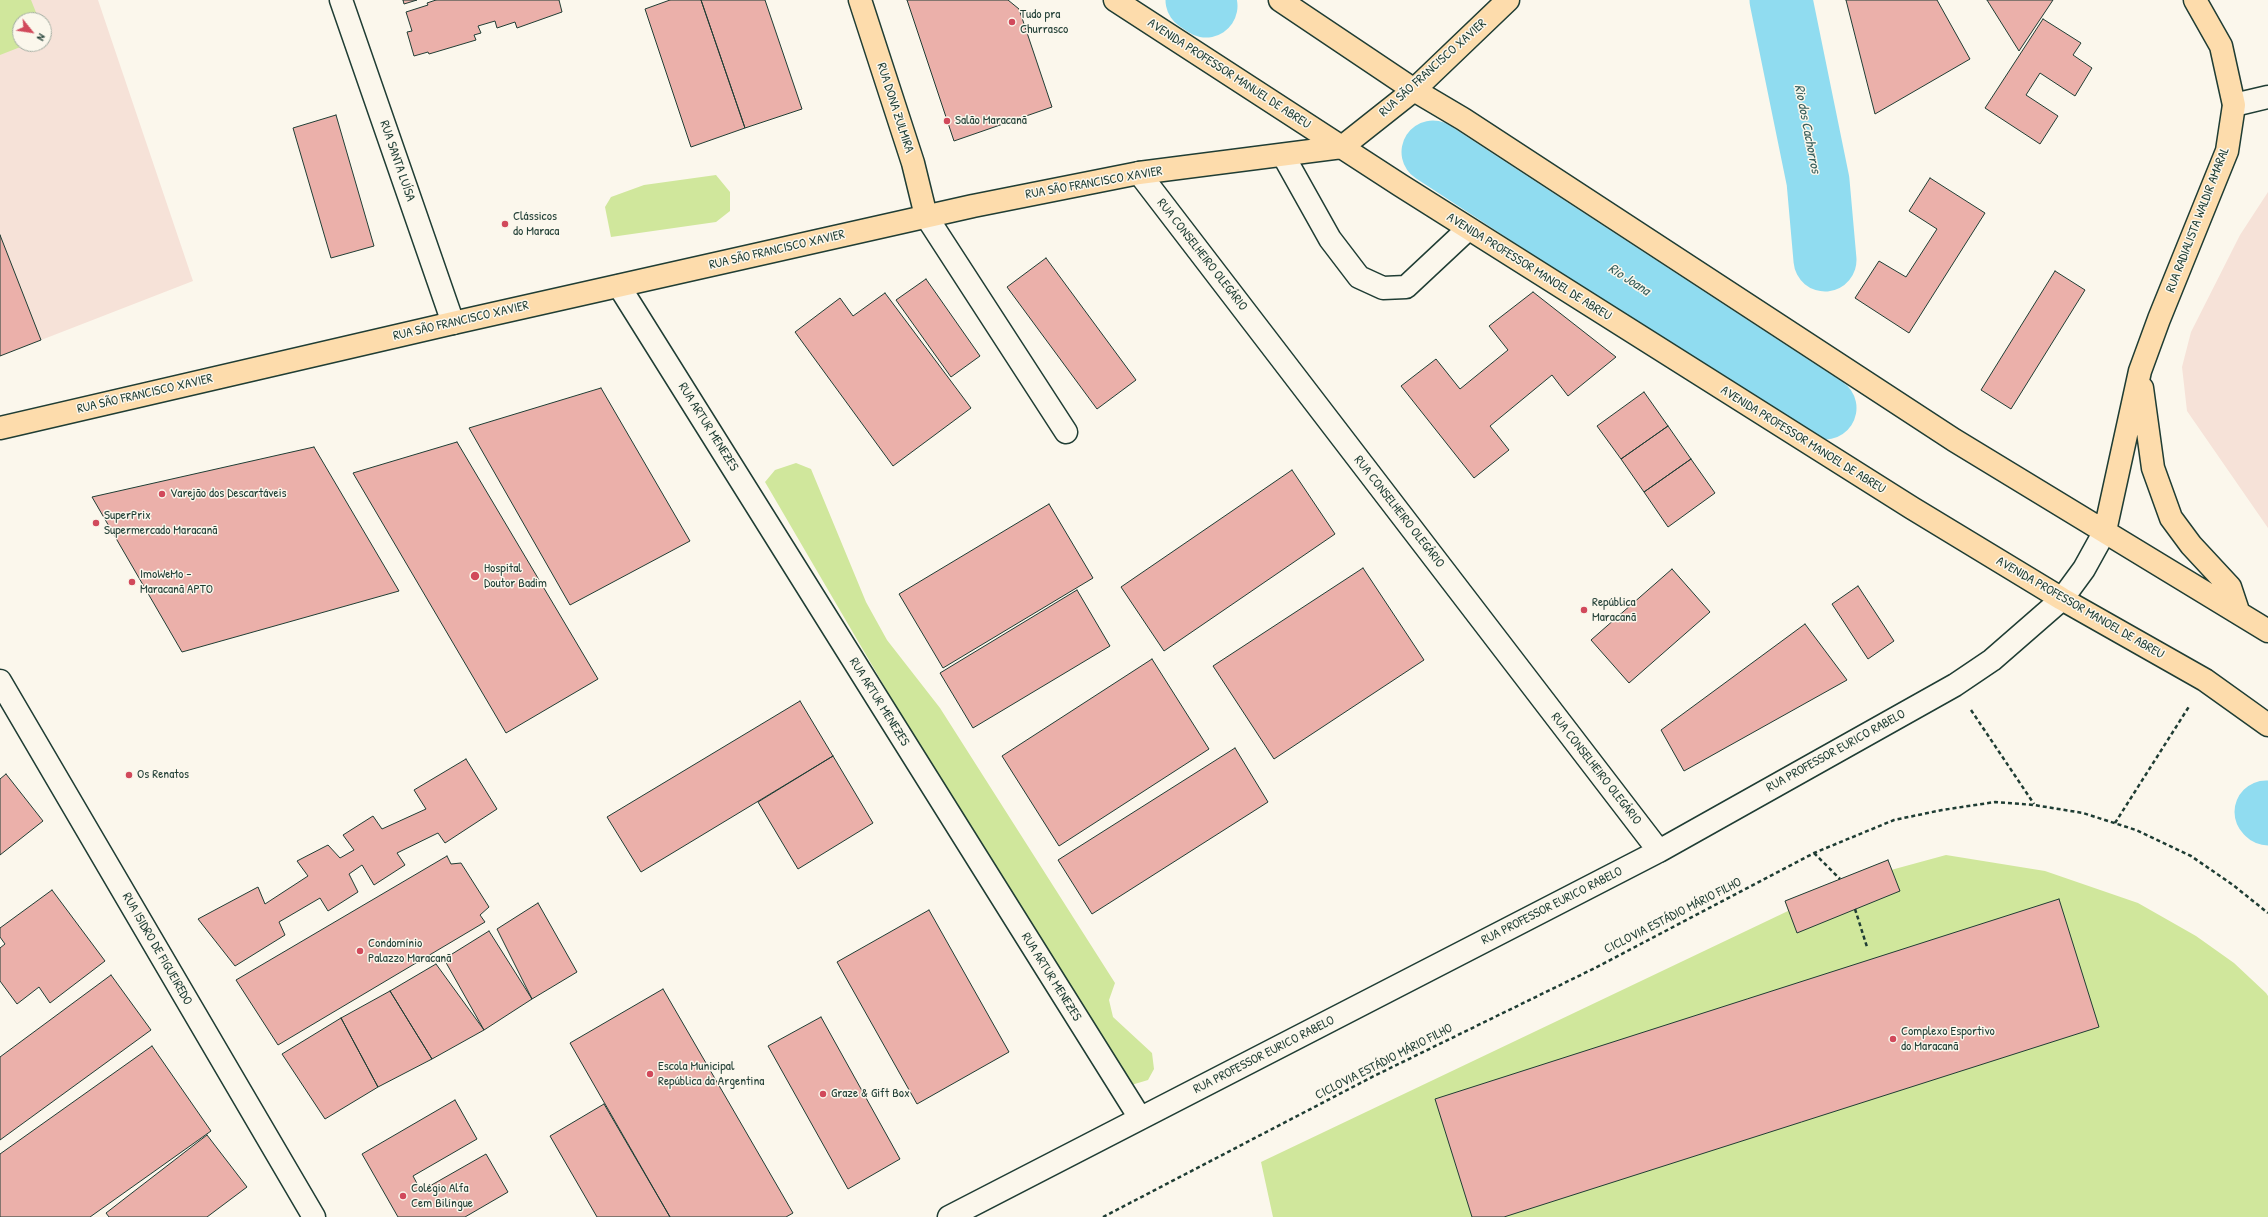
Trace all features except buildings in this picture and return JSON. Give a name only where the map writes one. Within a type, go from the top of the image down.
[{"type":"main road","name":"RUA DONA ZULMIRA","points":[[860,0],[913,164],[926,216]]},
{"type":"main road","name":"AVENIDA PROFESSOR MANUEL DE ABREU","points":[[1115,0],[1342,147]]},
{"type":"main road","points":[[1280,0],[1414,90],[1463,120],[1954,440],[2238,611],[2268,631]]},
{"type":"main road","name":"RUA SÃO FRANCISCO XAVIER","points":[[0,428],[453,323],[926,216],[1139,173],[1342,147],[1414,90],[1508,0]]},
{"type":"main road","name":"RUA RADIALISTA WALDIR AMARAL","points":[[2105,531],[2140,371],[2158,319],[2227,151],[2234,105],[2221,46],[2195,0]]},
{"type":"main road","name":"AVENIDA PROFESSOR MANOEL DE ABREU","points":[[1342,147],[1912,508],[2062,599],[2205,680],[2268,725]]},
{"type":"main road","name":"RUA RADIALISTA WALDIR AMARAL","points":[[2140,371],[2153,468],[2171,518],[2191,545],[2230,587],[2238,611]]},
{"type":"street","name":"RUA SANTA LUÍSA","points":[[341,0],[453,323]]},
{"type":"street","points":[[2234,105],[2268,97]]},
{"type":"street","points":[[1283,155],[1330,239],[1359,277],[1383,288],[1406,287],[1468,228]]},
{"type":"street","name":"RUA CONSELHEIRO OLEGÁRIO","points":[[1139,173],[1659,851]]},
{"type":"street","points":[[926,216],[1066,432]]},
{"type":"street","name":"RUA ARTUR MENEZES","points":[[619,286],[1140,1118]]},
{"type":"street","name":"RUA PROFESSOR EURICO RABELO","points":[[949,1217],[1140,1118],[1207,1086],[1659,851],[1955,685],[1992,660],[2062,599],[2084,569],[2105,531]]},
{"type":"street","name":"RUA ISIDRO DE FIGUEIREDO","points":[[0,681],[314,1217]]},
{"type":"path","points":[[2115,823],[2205,680]]},
{"type":"path","points":[[1955,685],[2034,804]]},
{"type":"path","name":"CICLOVIA ESTÁDIO MÁRIO FILHO","points":[[1103,1217],[1374,1076],[1609,960],[1814,853],[1894,820],[1942,810],[1995,802],[2034,804],[2083,813],[2136,830],[2191,856],[2233,885],[2268,913]]},
{"type":"path","points":[[1814,853],[1840,879]]},
{"type":"path","points":[[1855,909],[1866,947]]},
{"type":"shaded area","points":[[0,0],[98,0],[193,281],[0,356]]},
{"type":"shaded area","points":[[2268,192],[2268,528],[2187,411],[2182,367],[2191,332],[2240,235]]},
{"type":"green space","points":[[0,0],[31,0],[36,12],[12,12],[12,50],[0,55]]},
{"type":"green space","points":[[716,175],[730,192],[730,211],[716,222],[611,237],[605,207],[611,197],[644,185]]},
{"type":"green space","points":[[796,463],[811,469],[866,602],[887,640],[940,708],[1115,983],[1109,1000],[1113,1017],[1152,1053],[1154,1069],[1148,1080],[1128,1086],[1115,1081],[765,482],[775,470]]},
{"type":"green space","name":"Complexo Esportivo do Maracanã","points":[[1946,855],[2045,871],[2138,903],[2196,936],[2234,963],[2266,993],[2268,996],[2268,1217],[1273,1217],[1261,1162],[1788,911],[1785,901],[1888,860],[1891,870]]},
{"type":"waterway","name":"Rio Joana","points":[[1197,0],[1206,6]]},
{"type":"waterway","name":"Rio dos Cachorros","points":[[1781,0],[1818,181],[1825,260]]},
{"type":"waterway","name":"Rio Joana","points":[[1433,152],[1825,408]]},
{"type":"place","name":"Tudo pra Churrasco","points":[[1012,22]]},
{"type":"place","name":"Salão Maracanã","points":[[947,121]]},
{"type":"place","name":"Clássicos do Maraca","points":[[505,224]]},
{"type":"place","name":"Varejão dos Descartáveis","points":[[162,494]]},
{"type":"place","name":"SuperPrix Supermercado Maracanã","points":[[96,523]]},
{"type":"place","name":"Hospital Doutor Badim","points":[[475,576]]},
{"type":"place","name":"ImoWeMo - Maracanã APTO","points":[[132,582]]},
{"type":"place","name":"República Maracanã","points":[[1584,610]]},
{"type":"place","name":"Os Renatos","points":[[129,775]]},
{"type":"place","name":"Condomínio Palazzo Maracanã","points":[[360,951]]},
{"type":"place","name":"Complexo Esportivo do Maracanã","points":[[1893,1039]]},
{"type":"place","name":"Escola Municipal República da Argentina","points":[[650,1074]]},
{"type":"place","name":"Graze & Gift Box","points":[[823,1094]]},
{"type":"place","name":"Colégio Alfa Cem Bilíngue","points":[[403,1196]]}]
